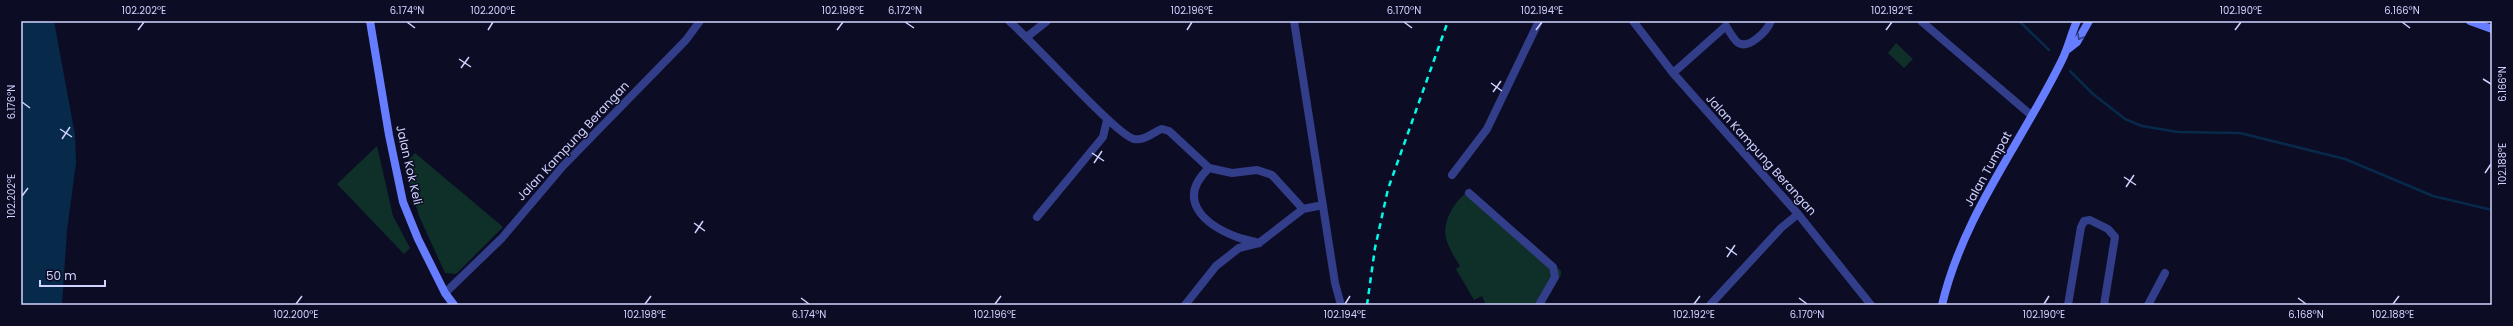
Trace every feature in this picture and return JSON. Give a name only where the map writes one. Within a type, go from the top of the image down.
[{"type":"main road","name":"Jalan Kok Keli","points":[[370,21],[389,135],[403,202],[418,239],[445,293],[454,305]]},
{"type":"main road","name":"Jalan Tumpat","points":[[2068,49],[2069,38],[2077,21]]},
{"type":"main road","name":"Jalan Tumpat","points":[[1942,305],[1952,267],[1968,229],[2068,49],[2077,42],[2089,21]]},
{"type":"main road","points":[[2470,21],[2492,29]]},
{"type":"street","name":"Jalan Kampung Berangan","points":[[445,293],[502,238],[563,166],[686,40],[700,21]]},
{"type":"street","points":[[1009,21],[1028,36],[1108,120],[1133,139],[1144,138],[1162,129],[1169,131],[1209,168],[1232,173],[1257,170],[1272,175],[1303,209]]},
{"type":"street","points":[[1028,36],[1047,21]]},
{"type":"street","points":[[1294,21],[1322,205],[1335,283],[1341,305]]},
{"type":"street","points":[[1452,175],[1487,129],[1539,21]]},
{"type":"street","name":"Jalan Kampung Berangan","points":[[1633,21],[1674,73],[1798,214],[1871,305]]},
{"type":"street","points":[[1674,73],[1726,26],[1737,42],[1744,45],[1750,44],[1769,26],[1771,21]]},
{"type":"street","points":[[1921,21],[2031,115]]},
{"type":"street","points":[[1037,217],[1104,137],[1108,120]]},
{"type":"street","points":[[1209,168],[1199,177],[1193,194],[1193,201],[1200,213],[1205,220],[1224,231],[1259,243]]},
{"type":"street","points":[[1469,193],[1553,267],[1554,277],[1539,305]]},
{"type":"street","points":[[1185,305],[1208,274],[1221,261],[1239,248],[1259,243],[1303,209],[1322,205]]},
{"type":"street","points":[[1710,305],[1781,228],[1798,214]]},
{"type":"street","points":[[2068,305],[2081,227],[2084,221],[2090,220],[2108,230],[2115,237],[2104,305]]},
{"type":"street","points":[[2148,305],[2165,273]]},
{"type":"green space","points":[[1896,43],[1913,59],[1904,68],[1888,53]]},
{"type":"green space","points":[[377,146],[393,216],[410,248],[404,254],[337,184]]},
{"type":"green space","points":[[415,153],[503,227],[456,274],[445,273],[419,216],[404,165]]},
{"type":"green space","points":[[1470,190],[1561,271],[1561,275],[1543,305],[1486,305],[1482,296],[1474,300],[1456,269],[1460,266],[1448,245],[1445,231],[1448,217],[1455,204]]},
{"type":"water","points":[[21,21],[54,21],[75,135],[76,163],[67,230],[62,305],[21,305]]},
{"type":"waterway","points":[[2019,21],[2049,50]]},
{"type":"waterway","points":[[2070,71],[2093,94],[2125,119],[2142,126],[2178,132],[2240,133],[2345,159],[2433,196],[2492,210]]},
{"type":"railway","points":[[1367,305],[1375,248],[1388,189],[1448,21]]}]
